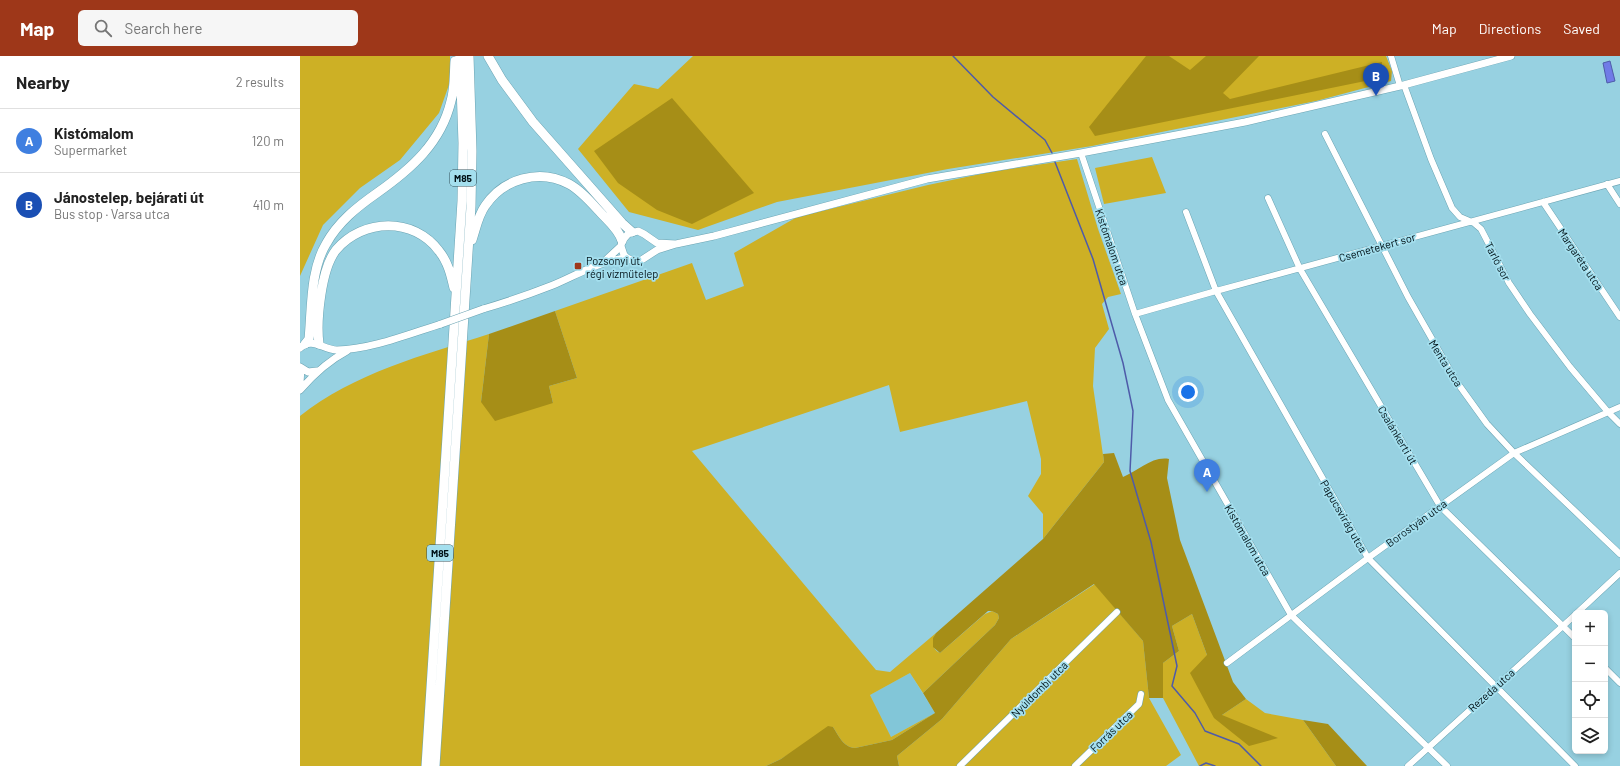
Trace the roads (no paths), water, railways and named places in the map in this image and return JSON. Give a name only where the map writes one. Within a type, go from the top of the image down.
[{"type":"highway","points":[[302,346],[309,339],[314,280],[318,262],[325,244],[336,228],[348,215],[400,177],[427,151],[437,136],[452,101],[456,56]]},
{"type":"highway","name":"M85","points":[[426,766],[462,201],[464,143],[460,56]]},
{"type":"highway","name":"M85","points":[[435,766],[468,255],[472,152],[468,56]]},
{"type":"highway","points":[[488,56],[502,80],[533,122],[622,223],[632,232]]},
{"type":"highway","points":[[468,255],[480,216],[491,198],[510,183],[522,179],[538,177],[558,180],[569,184],[579,191],[616,229],[621,236],[622,243]]},
{"type":"highway","points":[[321,346],[318,333],[322,289],[329,263],[336,251],[346,240],[372,226],[385,225],[404,227],[415,231],[433,244],[440,252],[451,275],[456,300]]},
{"type":"main road","points":[[300,390],[317,371],[332,359],[349,350],[396,338],[441,324],[554,284],[616,259],[627,258],[631,260],[640,260],[657,250],[676,244],[714,236],[927,179],[1081,153],[1245,122],[1402,85],[1511,56]]},
{"type":"main road","points":[[603,263],[622,243],[628,234],[632,232],[638,231],[657,243],[676,244]]},
{"type":"main road","points":[[649,238],[651,248],[649,254]]},
{"type":"main road","points":[[622,243],[624,255],[627,258]]},
{"type":"main road","points":[[302,346],[310,342],[331,350],[349,350]]},
{"type":"main road","points":[[321,346],[326,357],[324,366]]},
{"type":"main road","points":[[300,367],[308,372],[317,371]]},
{"type":"main road","points":[[300,367],[300,383]]},
{"type":"street","name":"Tarló sor","points":[[1391,56],[1431,159],[1452,208],[1460,217],[1474,223],[1481,229],[1509,283],[1530,314],[1570,367],[1620,424]]},
{"type":"street","name":"Menta utca","points":[[1325,134],[1432,341],[1456,381],[1487,424],[1514,453],[1620,554]]},
{"type":"street","name":"Kistómalom utca","points":[[1081,153],[1135,314],[1168,400],[1291,615],[1447,766]]},
{"type":"street","name":"Csemetekert sor","points":[[1135,314],[1216,290],[1300,269],[1469,221],[1620,181]]},
{"type":"street","points":[[1607,184],[1620,204]]},
{"type":"street","name":"Csalánkerti út","points":[[1268,198],[1300,269],[1440,506],[1572,635]]},
{"type":"street","name":"Margaréta utca","points":[[1543,202],[1620,317]]},
{"type":"street","name":"Papucsvirág utca","points":[[1186,212],[1216,290],[1368,558],[1575,766]]},
{"type":"street","name":"Borostyán utca","points":[[1227,663],[1368,558],[1514,453],[1620,407]]},
{"type":"street","name":"Rezeda utca","points":[[1580,610],[1620,573]]},
{"type":"street","name":"Nyúldombi utca","points":[[960,766],[1117,612]]},
{"type":"street","name":"Rezeda utca","points":[[1408,766],[1572,618]]},
{"type":"street","points":[[1608,671],[1620,683]]},
{"type":"street","name":"Forrás utca","points":[[1075,766],[1139,704],[1141,694]]},
{"type":"water","points":[[1610,61],[1615,81],[1607,83],[1603,63]]},
{"type":"waterway","points":[[953,56],[993,97],[1045,140],[1052,153]]},
{"type":"waterway","points":[[1055,162],[1093,259],[1123,363],[1133,411],[1130,471],[1151,542],[1177,666],[1172,686],[1195,713],[1205,731],[1239,744],[1261,766]]},
{"type":"waterway","points":[[1200,766],[1206,763],[1215,766]]},
{"type":"place","name":"Jánostelep, bejárati út","points":[[1376,96]]},
{"type":"place","name":"Pozsonyi út, régi vízműtelep","points":[[578,266]]},
{"type":"place","name":"Kistómalom","points":[[1207,492]]}]
